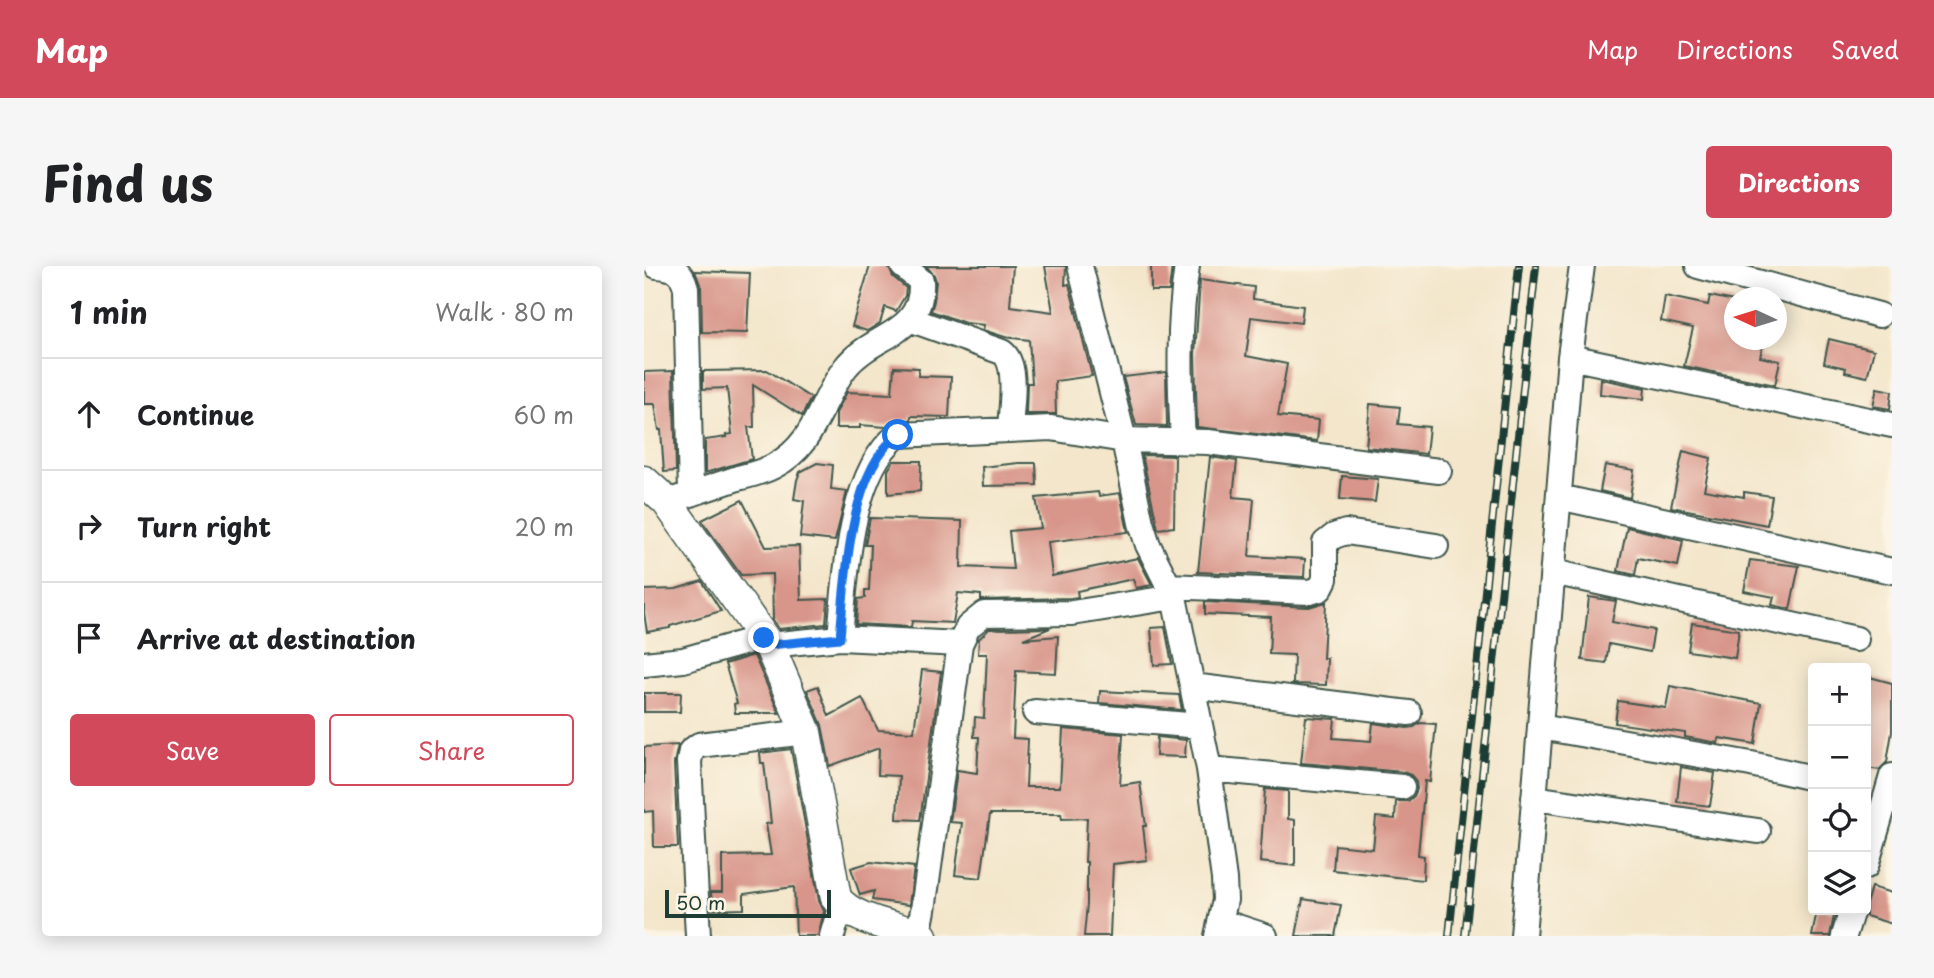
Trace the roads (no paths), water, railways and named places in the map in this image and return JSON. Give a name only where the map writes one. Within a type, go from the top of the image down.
[{"type":"street","points":[[657,266],[678,271],[684,276],[687,288],[679,498]]},
{"type":"street","points":[[679,498],[772,467],[790,455],[808,437],[845,368],[862,351],[900,330],[912,320],[922,296],[921,281],[903,266]]},
{"type":"street","points":[[1080,266],[1124,440],[1141,523],[1148,545],[1171,591],[1192,687],[1209,769],[1224,879],[1225,900],[1219,929],[1265,936]]},
{"type":"street","points":[[1183,442],[1179,368],[1187,266]]},
{"type":"street","points":[[1523,936],[1570,356],[1582,266]]},
{"type":"street","points":[[1698,266],[1879,315]]},
{"type":"street","points":[[912,320],[1002,352],[1009,357],[1012,367],[1010,428]]},
{"type":"street","points":[[1570,356],[1892,425]]},
{"type":"street","points":[[840,638],[849,537],[861,496],[886,444],[898,435],[1051,428],[1124,440],[1208,442],[1439,471]]},
{"type":"street","points":[[644,481],[679,498],[767,641],[806,732],[836,898],[841,905],[854,913],[919,935],[960,645],[968,627],[984,614],[1072,613],[1171,591],[1310,592],[1320,589],[1325,579],[1325,543],[1346,532],[1436,546]]},
{"type":"street","points":[[1559,497],[1892,571]]},
{"type":"street","points":[[1553,572],[1856,639]]},
{"type":"street","points":[[644,664],[683,660],[767,641],[840,638],[960,645]]},
{"type":"street","points":[[1192,687],[1409,713]]},
{"type":"street","points":[[1035,712],[1199,726]]},
{"type":"street","points":[[1540,727],[1751,764],[1808,777]]},
{"type":"street","points":[[698,936],[689,762],[691,751],[699,745],[806,732]]},
{"type":"street","points":[[1209,769],[1402,787]]},
{"type":"street","points":[[1869,852],[1884,789]]},
{"type":"street","points":[[1534,798],[1758,831]]},
{"type":"street","points":[[832,936],[841,905]]},
{"type":"street","points":[[1844,936],[1850,915]]},
{"type":"railway","points":[[1449,936],[1519,266]]},
{"type":"railway","points":[[1465,936],[1536,266]]}]
